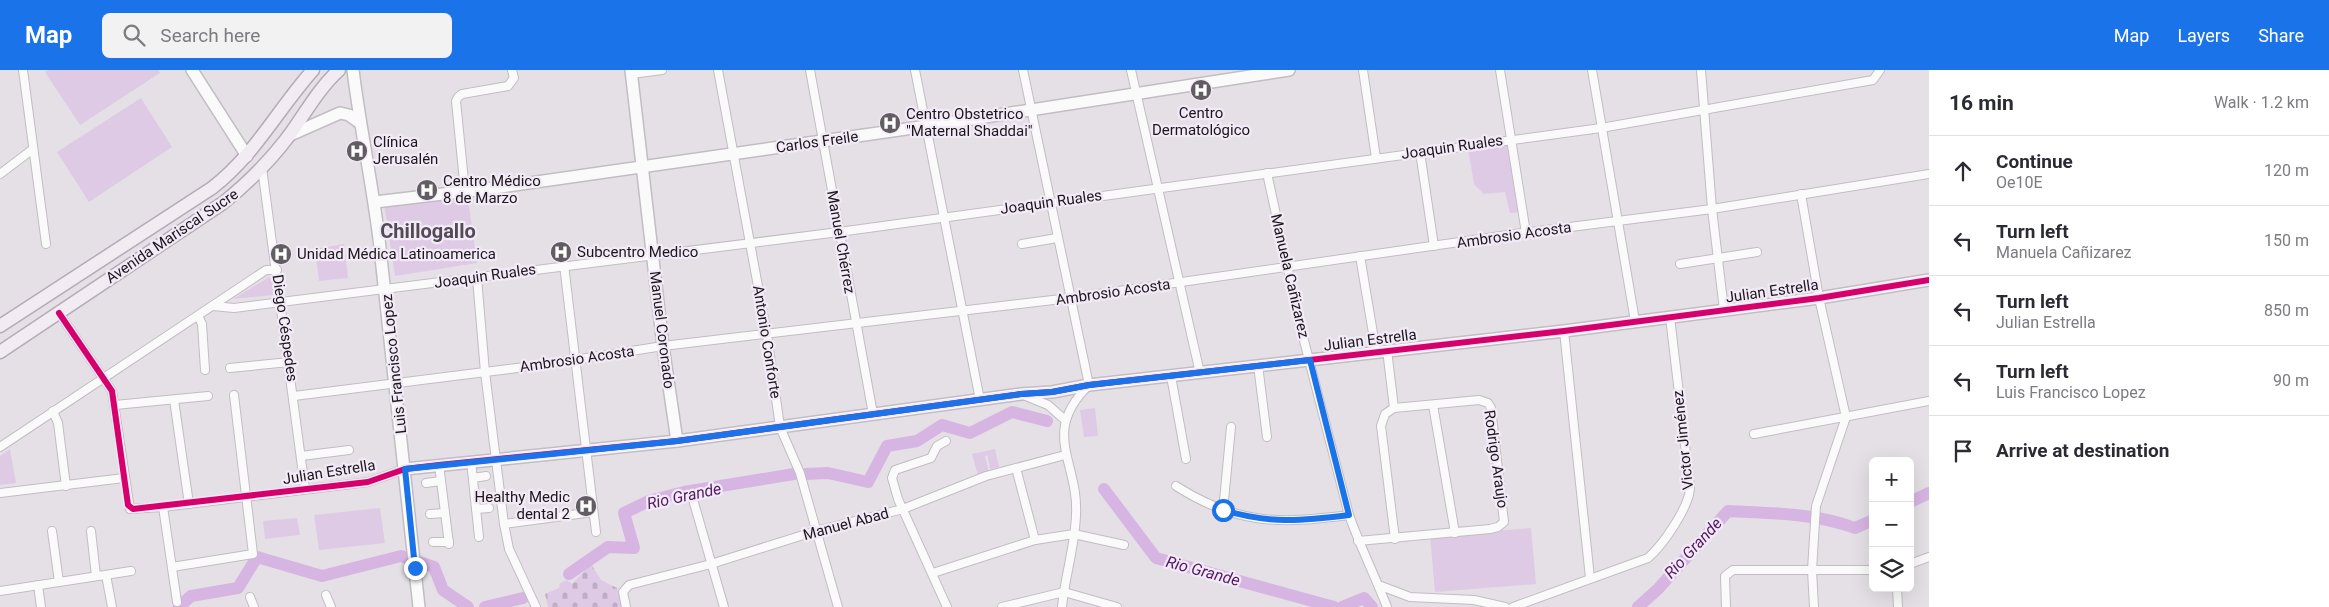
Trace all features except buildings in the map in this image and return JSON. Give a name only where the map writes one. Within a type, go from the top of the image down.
[{"type":"main road","name":"Avenida Mariscal Sucre","points":[[0,326],[212,188],[232,173],[313,70]]},
{"type":"main road","name":"Avenida Mariscal Sucre","points":[[0,352],[245,186],[288,136],[326,82],[339,70]]},
{"type":"street","points":[[23,70],[46,244]]},
{"type":"street","points":[[192,70],[247,156]]},
{"type":"street","name":"Luis Francisco Lopez","points":[[353,70],[360,123],[375,202],[419,607]]},
{"type":"street","points":[[464,191],[456,101],[462,94],[508,86],[514,78],[512,70]]},
{"type":"street","points":[[631,72],[662,70]]},
{"type":"street","name":"Antonio Conforte","points":[[718,70],[767,335],[780,427],[800,473],[838,607]]},
{"type":"street","name":"Manuel Chérrez","points":[[810,70],[873,414]]},
{"type":"street","points":[[915,70],[927,126],[942,217],[980,400]]},
{"type":"street","points":[[1023,70],[1049,203],[1089,385],[1072,405],[1065,420],[1066,455],[1075,494],[1077,514],[1062,607]]},
{"type":"street","points":[[1131,70],[1200,373]]},
{"type":"street","name":"Carlos Freile","points":[[375,202],[734,154],[1030,109],[1136,95],[1243,74],[1289,70]]},
{"type":"street","points":[[1363,70],[1376,158]]},
{"type":"street","points":[[1500,70],[1526,233]]},
{"type":"street","points":[[1592,70],[1635,321]]},
{"type":"street","points":[[1701,70],[1712,209],[1724,310]]},
{"type":"street","name":"Joaquin Ruales","points":[[213,306],[234,308],[477,278],[564,265],[839,232],[1157,187],[1601,128],[1873,80],[1880,70]]},
{"type":"street","name":"Manuel Coronado","points":[[631,72],[652,254],[677,441]]},
{"type":"street","points":[[288,136],[340,112],[349,115],[360,123]]},
{"type":"street","points":[[0,174],[33,149]]},
{"type":"street","points":[[1420,152],[1434,246]]},
{"type":"street","name":"Diego Céspedes","points":[[262,168],[305,489]]},
{"type":"street","name":"Manuela Cañizarez","points":[[1267,173],[1286,267],[1349,515],[1358,541],[1380,586],[1387,606]]},
{"type":"street","name":"Ambrosio Acosta","points":[[294,396],[575,360],[664,346],[1070,298],[1360,256],[1712,209],[1929,174]]},
{"type":"street","points":[[1801,194],[1819,298],[1846,417],[1816,506],[1812,570],[1814,607]]},
{"type":"street","points":[[1022,244],[1057,238]]},
{"type":"street","points":[[1680,264],[1757,252]]},
{"type":"street","points":[[1360,256],[1394,408],[1385,414],[1381,426],[1395,539]]},
{"type":"street","points":[[564,265],[596,532]]},
{"type":"street","points":[[0,447],[266,270],[277,270]]},
{"type":"street","points":[[477,278],[485,372],[504,524],[509,549],[536,607]]},
{"type":"street","name":"Julian Estrella","points":[[124,478],[130,508],[163,507],[368,482],[405,469],[677,441],[1021,394],[1052,392],[1089,385],[1564,331],[1819,298],[1929,280]]},
{"type":"street","points":[[0,493],[124,478],[112,391],[59,313]]},
{"type":"street","points":[[198,316],[202,324],[205,370]]},
{"type":"street","name":"Victor Jiménez","points":[[1513,607],[1642,560],[1652,554],[1686,504],[1690,494],[1670,317]]},
{"type":"street","points":[[1564,331],[1590,578]]},
{"type":"street","points":[[230,368],[289,362]]},
{"type":"street","points":[[1258,365],[1266,437]]},
{"type":"street","points":[[1171,376],[1186,459]]},
{"type":"street","points":[[1021,394],[1048,406],[1065,420]]},
{"type":"street","points":[[172,567],[253,554],[234,395]]},
{"type":"street","points":[[115,405],[208,396]]},
{"type":"street","points":[[174,400],[189,504]]},
{"type":"street","name":"Rodrigo Araujo","points":[[1358,541],[1454,533],[1498,527],[1504,522],[1491,408],[1488,403],[1482,400],[1394,408]]},
{"type":"street","points":[[1754,434],[1929,401]]},
{"type":"street","points":[[1433,405],[1454,533]]},
{"type":"street","points":[[53,411],[58,423],[66,486]]},
{"type":"street","points":[[1223,510],[1231,427]]},
{"type":"street","points":[[946,441],[940,443],[931,458],[924,462],[895,470],[892,478],[903,509],[947,607]]},
{"type":"street","points":[[301,456],[349,450]]},
{"type":"street","name":"Manuel Abad","points":[[626,607],[624,588],[629,585],[711,564],[816,531],[903,509],[986,476],[1066,455]]},
{"type":"street","points":[[471,461],[479,537]]},
{"type":"street","points":[[433,542],[449,543],[439,465]]},
{"type":"street","points":[[1016,468],[1035,540]]},
{"type":"street","points":[[473,478],[486,476]]},
{"type":"street","points":[[426,483],[441,481]]},
{"type":"street","points":[[1176,486],[1196,499],[1223,510],[1255,519],[1300,522],[1349,515]]},
{"type":"street","points":[[694,503],[724,607]]},
{"type":"street","points":[[163,507],[177,602]]},
{"type":"street","points":[[476,509],[490,508]]},
{"type":"street","points":[[504,524],[593,512]]},
{"type":"street","points":[[430,514],[445,513]]},
{"type":"street","points":[[52,531],[59,582]]},
{"type":"street","points":[[90,531],[96,576]]},
{"type":"street","points":[[933,573],[1035,540],[1074,534],[1124,545]]},
{"type":"street","points":[[1914,563],[1929,557]]},
{"type":"street","points":[[1726,607],[1725,576],[1733,570],[1869,570]]},
{"type":"street","points":[[0,591],[131,571]]},
{"type":"street","points":[[106,575],[112,607]]},
{"type":"street","points":[[38,585],[41,607]]},
{"type":"street","points":[[1380,586],[1410,597],[1474,600],[1505,607]]},
{"type":"street","points":[[1002,607],[1064,592],[1117,607]]},
{"type":"street","points":[[1897,592],[1898,607]]},
{"type":"street","points":[[326,595],[331,607]]},
{"type":"street","points":[[250,597],[254,607]]},
{"type":"green space","points":[[49,70],[158,70],[160,73],[80,125],[45,72]]},
{"type":"green space","points":[[141,98],[172,147],[89,202],[57,152]]},
{"type":"green space","points":[[1505,136],[1519,212],[1510,213],[1505,192],[1484,194],[1474,184],[1467,142]]},
{"type":"green space","points":[[467,192],[477,263],[395,276],[384,204]]},
{"type":"green space","points":[[344,244],[348,278],[319,281],[315,249]]},
{"type":"green space","points":[[271,276],[274,295],[233,299]]},
{"type":"green space","points":[[1095,408],[1098,436],[1084,437],[1080,410]]},
{"type":"green space","points":[[10,449],[16,483],[0,485],[0,456]]},
{"type":"green space","points":[[995,449],[999,467],[990,469],[987,455],[985,456],[989,472],[978,475],[972,454]]},
{"type":"green space","points":[[380,508],[385,543],[319,550],[314,515]]},
{"type":"green space","points":[[297,518],[300,535],[265,539],[263,521]]},
{"type":"green space","points":[[1531,528],[1536,584],[1435,592],[1430,536]]},
{"type":"green space","points":[[591,564],[601,580],[617,588],[622,607],[548,607],[545,594],[559,588],[560,583],[567,580],[572,584]]},
{"type":"waterway","name":"Rio Grande","points":[[806,474],[828,473],[868,482],[887,446],[917,441],[942,425],[970,433],[1012,412],[1047,421]]},
{"type":"waterway","name":"Rio Grande","points":[[569,574],[608,547],[634,548],[624,513],[649,501],[684,492],[794,474]]},
{"type":"waterway","name":"Rio Grande","points":[[1104,489],[1156,558],[1334,607]]},
{"type":"waterway","name":"Rio Grande","points":[[1914,500],[1929,493]]},
{"type":"waterway","name":"Rio Grande","points":[[1638,607],[1658,589],[1728,511],[1777,513],[1824,519],[1855,528],[1869,522]]},
{"type":"waterway","name":"Rio Grande","points":[[179,607],[191,596],[238,588],[257,557],[322,576],[401,556],[434,567],[443,590],[468,607]]},
{"type":"waterway","name":"Rio Grande","points":[[485,607],[523,598]]},
{"type":"waterway","name":"Rio Grande","points":[[1342,607],[1364,598],[1372,607]]},
{"type":"cycle path","points":[[59,313],[112,391],[128,505],[133,509],[368,482],[405,469],[677,441],[1021,394],[1052,392],[1089,385],[1564,331],[1819,298],[1929,280]]},
{"type":"place","name":"Centro Dermatológico","points":[[1201,90]]},
{"type":"place","name":"Centro Obstetrico \"Maternal Shaddai\"","points":[[890,123]]},
{"type":"place","name":"Clínica Jerusalén","points":[[357,151]]},
{"type":"place","name":"Centro Médico 8 de Marzo","points":[[427,190]]},
{"type":"place","name":"Subcentro Medico","points":[[561,252]]},
{"type":"place","name":"Unidad Médica Latinoamerica","points":[[281,254]]},
{"type":"place","name":"Healthy Medic dental 2","points":[[586,506]]},
{"type":"district","name":"Chillogallo","points":[[428,231]]},
{"type":"route","points":[[415,568],[405,469],[677,441],[1021,394],[1052,392],[1089,385],[1310,360],[1349,515],[1300,522],[1255,519],[1223,510]]}]
